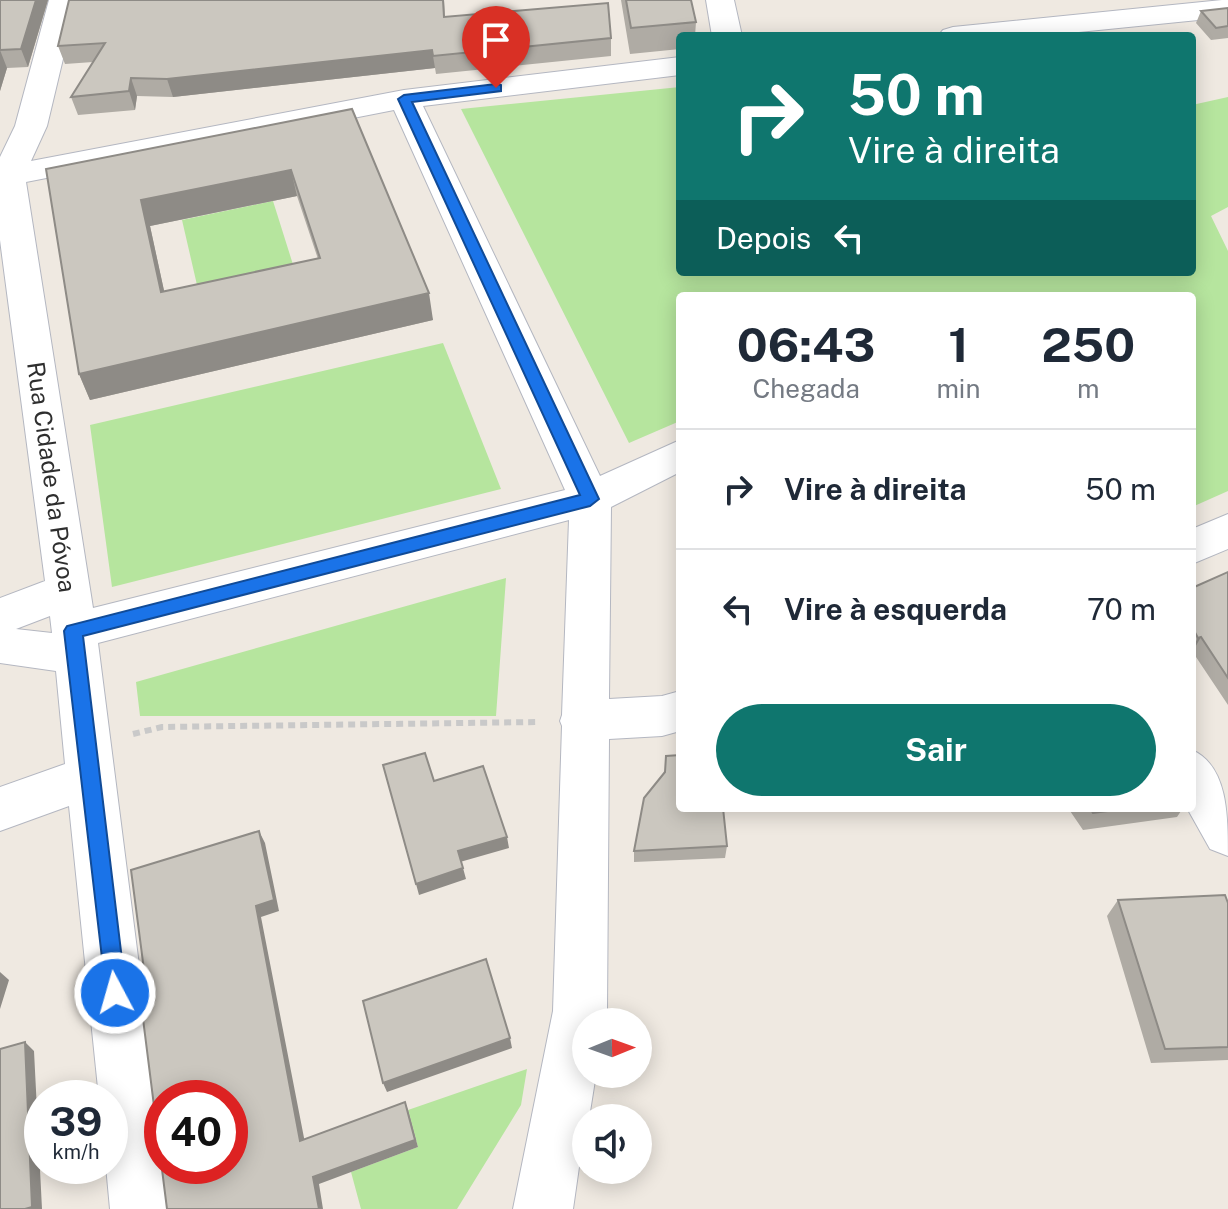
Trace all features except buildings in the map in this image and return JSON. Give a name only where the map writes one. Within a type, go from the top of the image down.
[{"type":"street","points":[[4,176],[31,126],[63,0]]},
{"type":"street","points":[[720,0],[726,32]]},
{"type":"street","points":[[992,32],[1228,8]]},
{"type":"street","points":[[4,176],[404,99],[676,66]]},
{"type":"street","points":[[404,99],[590,499],[583,721],[580,1011],[543,1209]]},
{"type":"street","name":"Rua Cidade da Póvoa","points":[[4,176],[73,625],[140,1209]]},
{"type":"street","points":[[0,645],[590,499],[676,457]]},
{"type":"street","points":[[1196,546],[1228,530]]},
{"type":"street","points":[[0,616],[73,625]]},
{"type":"street","points":[[583,721],[676,711]]},
{"type":"street","points":[[0,809],[88,761]]},
{"type":"street","points":[[1196,778],[1228,833]]},
{"type":"path","points":[[88,761],[162,727],[583,721]]},
{"type":"green space","points":[[676,87],[676,276],[1196,276],[1196,104],[1228,97],[1228,207],[1211,216],[1228,251],[1228,491],[1196,505],[1196,292],[676,292],[676,423],[629,443],[461,109]]},
{"type":"green space","points":[[273,201],[301,290],[203,311],[182,220]]},
{"type":"green space","points":[[443,343],[501,489],[112,587],[90,425]]},
{"type":"green space","points":[[506,578],[496,716],[140,716],[136,682]]},
{"type":"green space","points":[[527,1069],[521,1105],[457,1209],[361,1209],[351,1172],[418,1147],[408,1110]]},
{"type":"route","points":[[115,993],[74,631],[590,499],[404,99],[496,88]]}]
